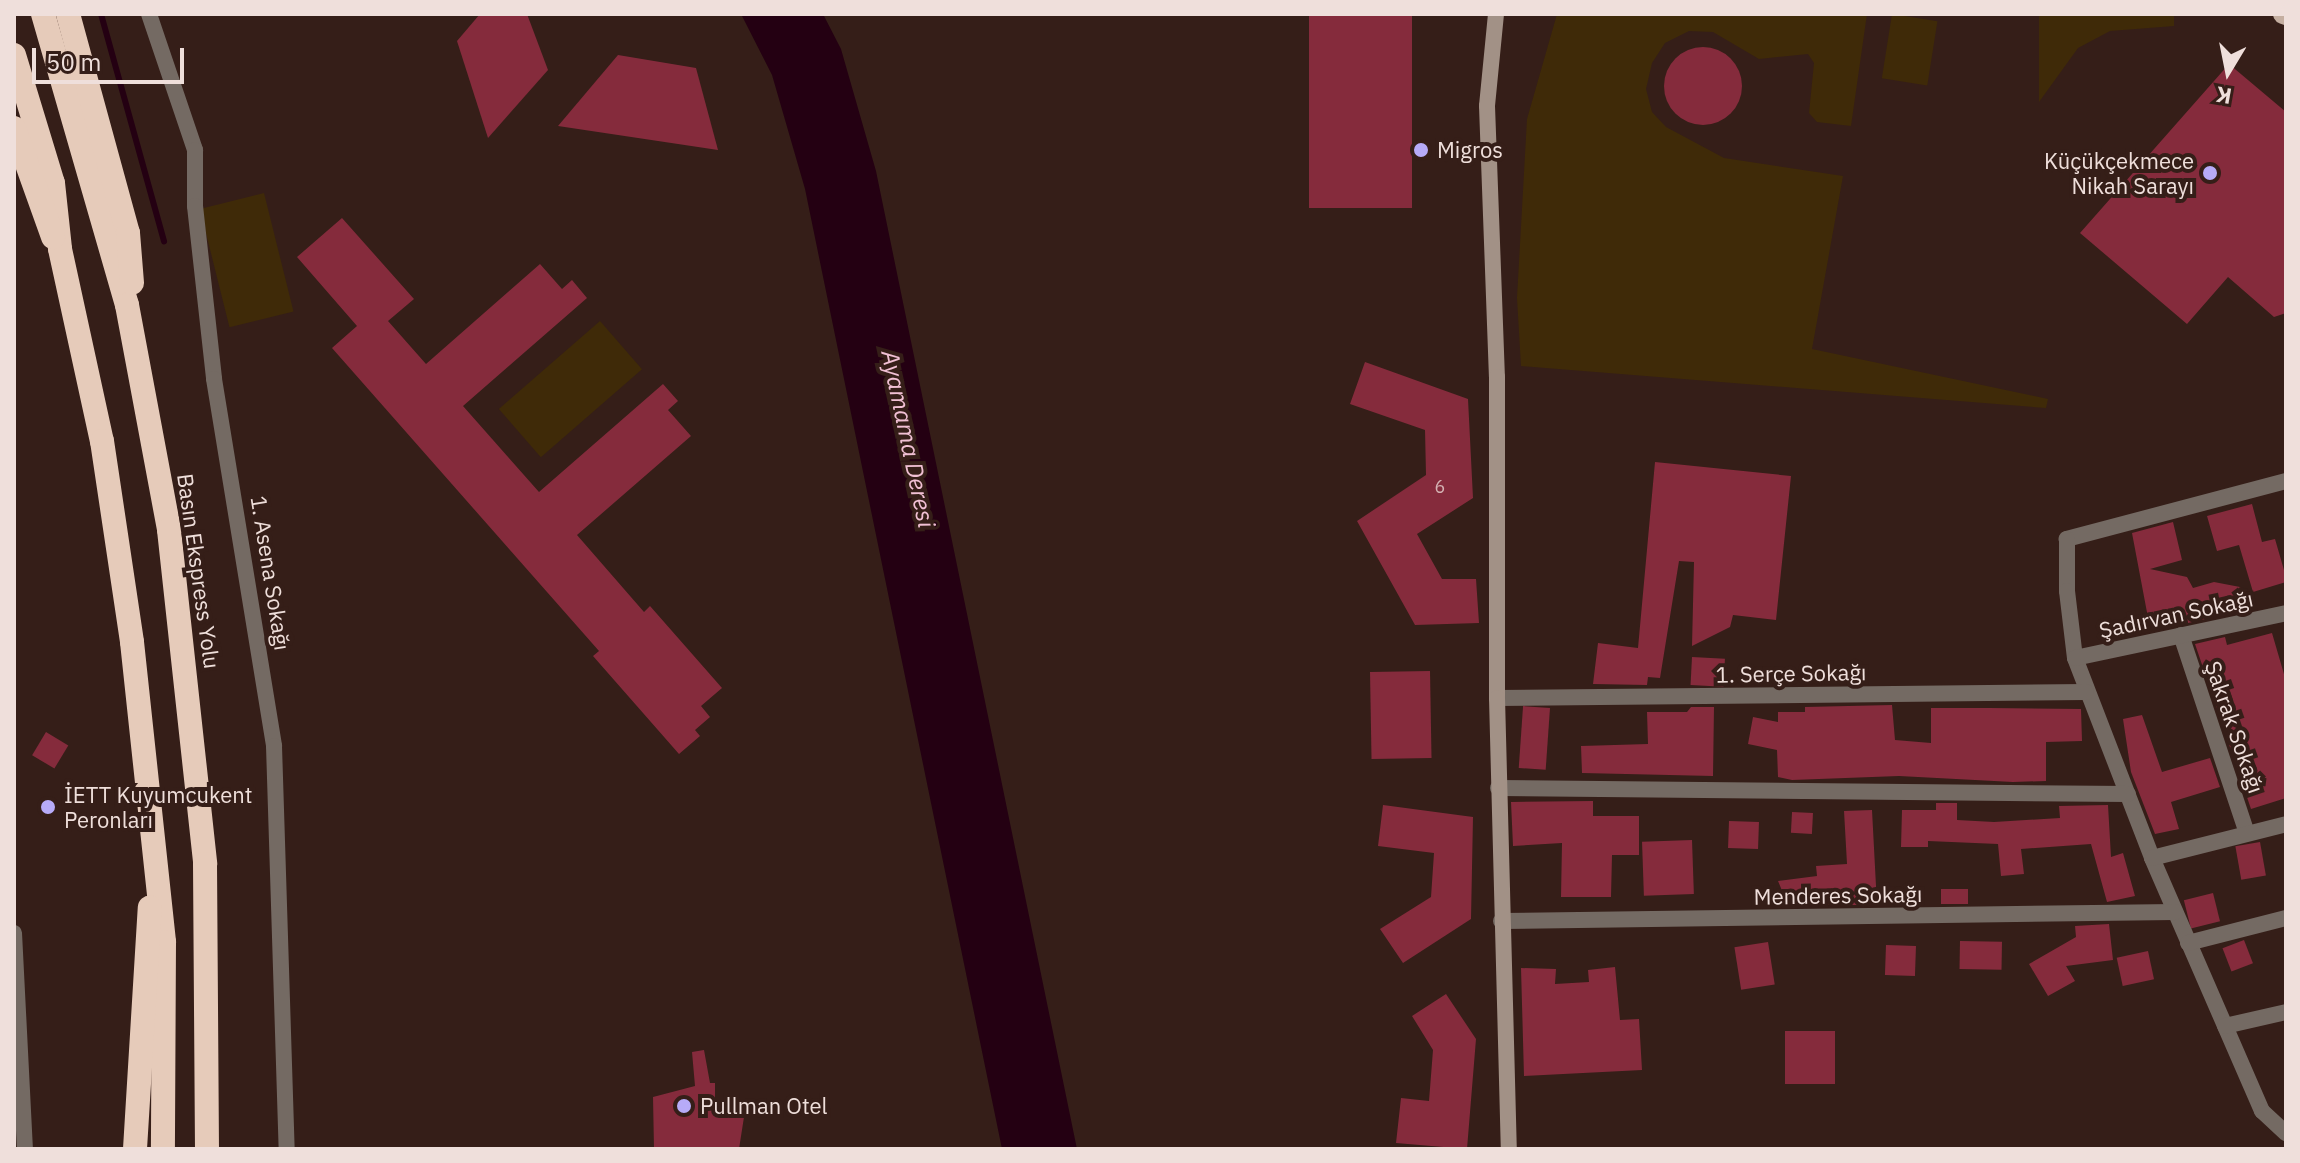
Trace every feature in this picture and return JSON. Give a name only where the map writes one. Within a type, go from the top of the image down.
[{"type":"highway","name":"Basın Ekspress Yolu","points":[[43,14],[127,305],[153,432],[188,675],[205,864],[210,1081],[207,1149]]},
{"type":"highway","points":[[68,14],[128,233],[132,280],[127,305]]},
{"type":"highway","points":[[14,55],[46,154],[60,249],[115,523],[144,742],[154,869],[164,942],[163,1149]]},
{"type":"highway","points":[[14,128],[60,249]]},
{"type":"highway","points":[[135,1149],[154,869]]},
{"type":"highway","points":[[210,1081],[213,1149]]},
{"type":"main road","points":[[1496,14],[1487,106],[1497,377],[1498,788],[1509,1149]]},
{"type":"street","name":"1. Asena Sokağı","points":[[149,14],[195,150],[195,206],[214,379],[274,746],[287,1149]]},
{"type":"street","points":[[2286,481],[2067,539],[2075,658],[2086,692],[2152,858],[2262,1111],[2286,1133]]},
{"type":"street","name":"Şadırvan Sokağı","points":[[2075,658],[2181,635],[2285,618]]},
{"type":"street","name":"Şakrak Sokağı","points":[[2181,635],[2247,833]]},
{"type":"street","name":"1. Serçe Sokağı","points":[[1497,698],[2086,692]]},
{"type":"street","points":[[1498,788],[2128,794]]},
{"type":"street","points":[[2152,858],[2286,824]]},
{"type":"street","name":"Menderes Sokağı","points":[[1501,921],[2175,912]]},
{"type":"street","points":[[2188,943],[2286,918]]},
{"type":"street","points":[[14,933],[25,1149]]},
{"type":"street","points":[[2225,1026],[2286,1012]]},
{"type":"street","points":[[17,1149],[22,1123]]},
{"type":"shaded area","points":[[1557,14],[1867,14],[1851,126],[1817,122],[1809,113],[1814,63],[1808,54],[1759,59],[1713,32],[1689,31],[1665,43],[1652,63],[1646,89],[1652,112],[1666,127],[1724,158],[1843,176],[1812,349],[2048,399],[2046,408],[1521,366],[1517,298],[1527,119]]},
{"type":"shaded area","points":[[1892,14],[1937,21],[1927,85],[1882,78]]},
{"type":"shaded area","points":[[2039,14],[2174,14],[2174,26],[2110,31],[2078,48],[2039,102]]},
{"type":"shaded area","points":[[264,193],[294,311],[229,327],[200,209]]},
{"type":"shaded area","points":[[600,321],[642,369],[541,457],[499,409]]},
{"type":"water","name":"Ayamama Deresi","points":[[741,14],[823,14],[841,49],[876,171],[1077,1149],[1002,1149],[805,189],[772,75]]},
{"type":"building","points":[[480,14],[527,14],[548,70],[488,138],[457,41]]},
{"type":"building","points":[[1309,14],[1412,14],[1412,208],[1309,208]]},
{"type":"building","points":[[1703,47],[1718,50],[1735,64],[1742,86],[1739,101],[1725,118],[1703,125],[1688,122],[1671,108],[1664,86],[1667,71],[1681,54]]},
{"type":"building","points":[[618,55],[696,68],[718,150],[558,126]]},
{"type":"building","name":"Küçükçekmece Nikah Sarayı","points":[[2229,64],[2286,112],[2286,313],[2274,317],[2228,277],[2187,324],[2080,233]]},
{"type":"building","points":[[342,218],[414,299],[388,321],[426,364],[540,264],[562,289],[572,280],[587,298],[463,406],[539,492],[663,384],[678,401],[668,410],[691,436],[577,535],[644,612],[650,606],[722,688],[701,706],[710,717],[695,730],[700,736],[679,754],[593,656],[599,651],[332,348],[357,326],[297,257]]},
{"type":"building","points":[[1365,362],[1468,399],[1473,498],[1417,534],[1442,579],[1476,579],[1479,623],[1415,625],[1357,521],[1426,475],[1425,430],[1350,404]]},
{"type":"building","points":[[1655,462],[1791,476],[1776,620],[1733,615],[1730,627],[1692,646],[1694,562],[1679,561],[1660,678],[1648,677],[1647,685],[1593,684],[1598,643],[1638,648]]},
{"type":"building","points":[[2252,504],[2262,542],[2275,539],[2286,577],[2286,582],[2253,592],[2239,545],[2217,551],[2207,516]]},
{"type":"building","points":[[2173,522],[2182,560],[2150,569],[2187,577],[2193,588],[2214,582],[2240,587],[2248,599],[2216,607],[2218,616],[2188,623],[2186,614],[2149,623],[2132,533]]},
{"type":"building","points":[[2272,633],[2286,681],[2286,798],[2251,809],[2195,644],[2225,637],[2227,645]]},
{"type":"building","points":[[1692,657],[1725,659],[1723,687],[1691,685]]},
{"type":"building","points":[[1430,671],[1432,758],[1372,759],[1370,672]]},
{"type":"building","points":[[1892,705],[1895,740],[1931,743],[1931,708],[1989,708],[2081,709],[2082,741],[2046,742],[2046,781],[2013,782],[1899,776],[1792,780],[1778,777],[1777,750],[1748,744],[1753,717],[1778,722],[1778,712],[1805,712],[1805,707]]},
{"type":"building","points":[[1523,706],[1550,708],[1546,770],[1519,768]]},
{"type":"building","points":[[1691,707],[1714,707],[1713,776],[1582,773],[1581,746],[1648,744],[1647,712],[1687,712]]},
{"type":"building","points":[[2142,715],[2162,772],[2210,758],[2220,787],[2171,802],[2179,829],[2155,834],[2131,772],[2123,719]]},
{"type":"building","points":[[46,732],[68,745],[54,769],[32,755]]},
{"type":"building","points":[[1593,801],[1593,816],[1639,816],[1639,855],[1612,855],[1611,897],[1561,897],[1562,843],[1513,846],[1511,802]]},
{"type":"building","points":[[1936,803],[1957,803],[1957,820],[1994,822],[2060,818],[2059,806],[2108,805],[2111,857],[2123,853],[2135,896],[2107,902],[2091,844],[2021,849],[2024,874],[2001,876],[1998,844],[1928,841],[1928,847],[1901,847],[1902,810],[1936,810]]},
{"type":"building","points":[[1383,805],[1473,817],[1471,919],[1403,963],[1380,929],[1431,897],[1434,853],[1378,846]]},
{"type":"building","points":[[1872,810],[1877,905],[1788,905],[1778,881],[1817,876],[1816,866],[1847,864],[1844,811]]},
{"type":"building","points":[[1792,812],[1813,813],[1812,834],[1791,833]]},
{"type":"building","points":[[1729,821],[1759,822],[1758,849],[1728,848]]},
{"type":"building","points":[[1692,840],[1694,894],[1644,896],[1642,842]]},
{"type":"building","points":[[2260,842],[2266,875],[2241,880],[2235,846]]},
{"type":"building","points":[[1941,889],[1968,889],[1968,904],[1941,904]]},
{"type":"building","points":[[2213,893],[2220,921],[2191,928],[2184,900]]},
{"type":"building","points":[[2109,924],[2113,960],[2066,966],[2075,981],[2048,996],[2029,964],[2076,937],[2075,926]]},
{"type":"building","points":[[2244,940],[2253,963],[2231,972],[2223,948]]},
{"type":"building","points":[[1960,941],[2002,942],[2002,970],[1960,969]]},
{"type":"building","points":[[1768,942],[1775,984],[1741,990],[1734,947]]},
{"type":"building","points":[[1886,945],[1916,946],[1915,976],[1885,975]]},
{"type":"building","points":[[2148,951],[2154,979],[2123,986],[2117,958]]},
{"type":"building","points":[[1615,967],[1620,1020],[1639,1019],[1642,1070],[1524,1076],[1521,968],[1556,969],[1555,984],[1589,982],[1588,970]]},
{"type":"building","points":[[1446,994],[1476,1039],[1467,1149],[1396,1143],[1401,1098],[1429,1101],[1433,1050],[1412,1016]]},
{"type":"building","points":[[1785,1031],[1835,1031],[1835,1084],[1785,1084]]},
{"type":"building","name":"Pullman Otel","points":[[704,1050],[710,1083],[715,1083],[715,1116],[744,1117],[739,1149],[654,1149],[653,1097],[695,1086],[692,1052]]},
{"type":"waterway","points":[[101,14],[164,241]]},
{"type":"place","name":"Migros","points":[[1421,150]]},
{"type":"place","name":"Küçükçekmece Nikah Sarayı","points":[[2210,173]]},
{"type":"place","name":"İETT Kuyumcukent Peronları","points":[[48,807]]},
{"type":"place","name":"Pullman Otel","points":[[684,1106]]}]
